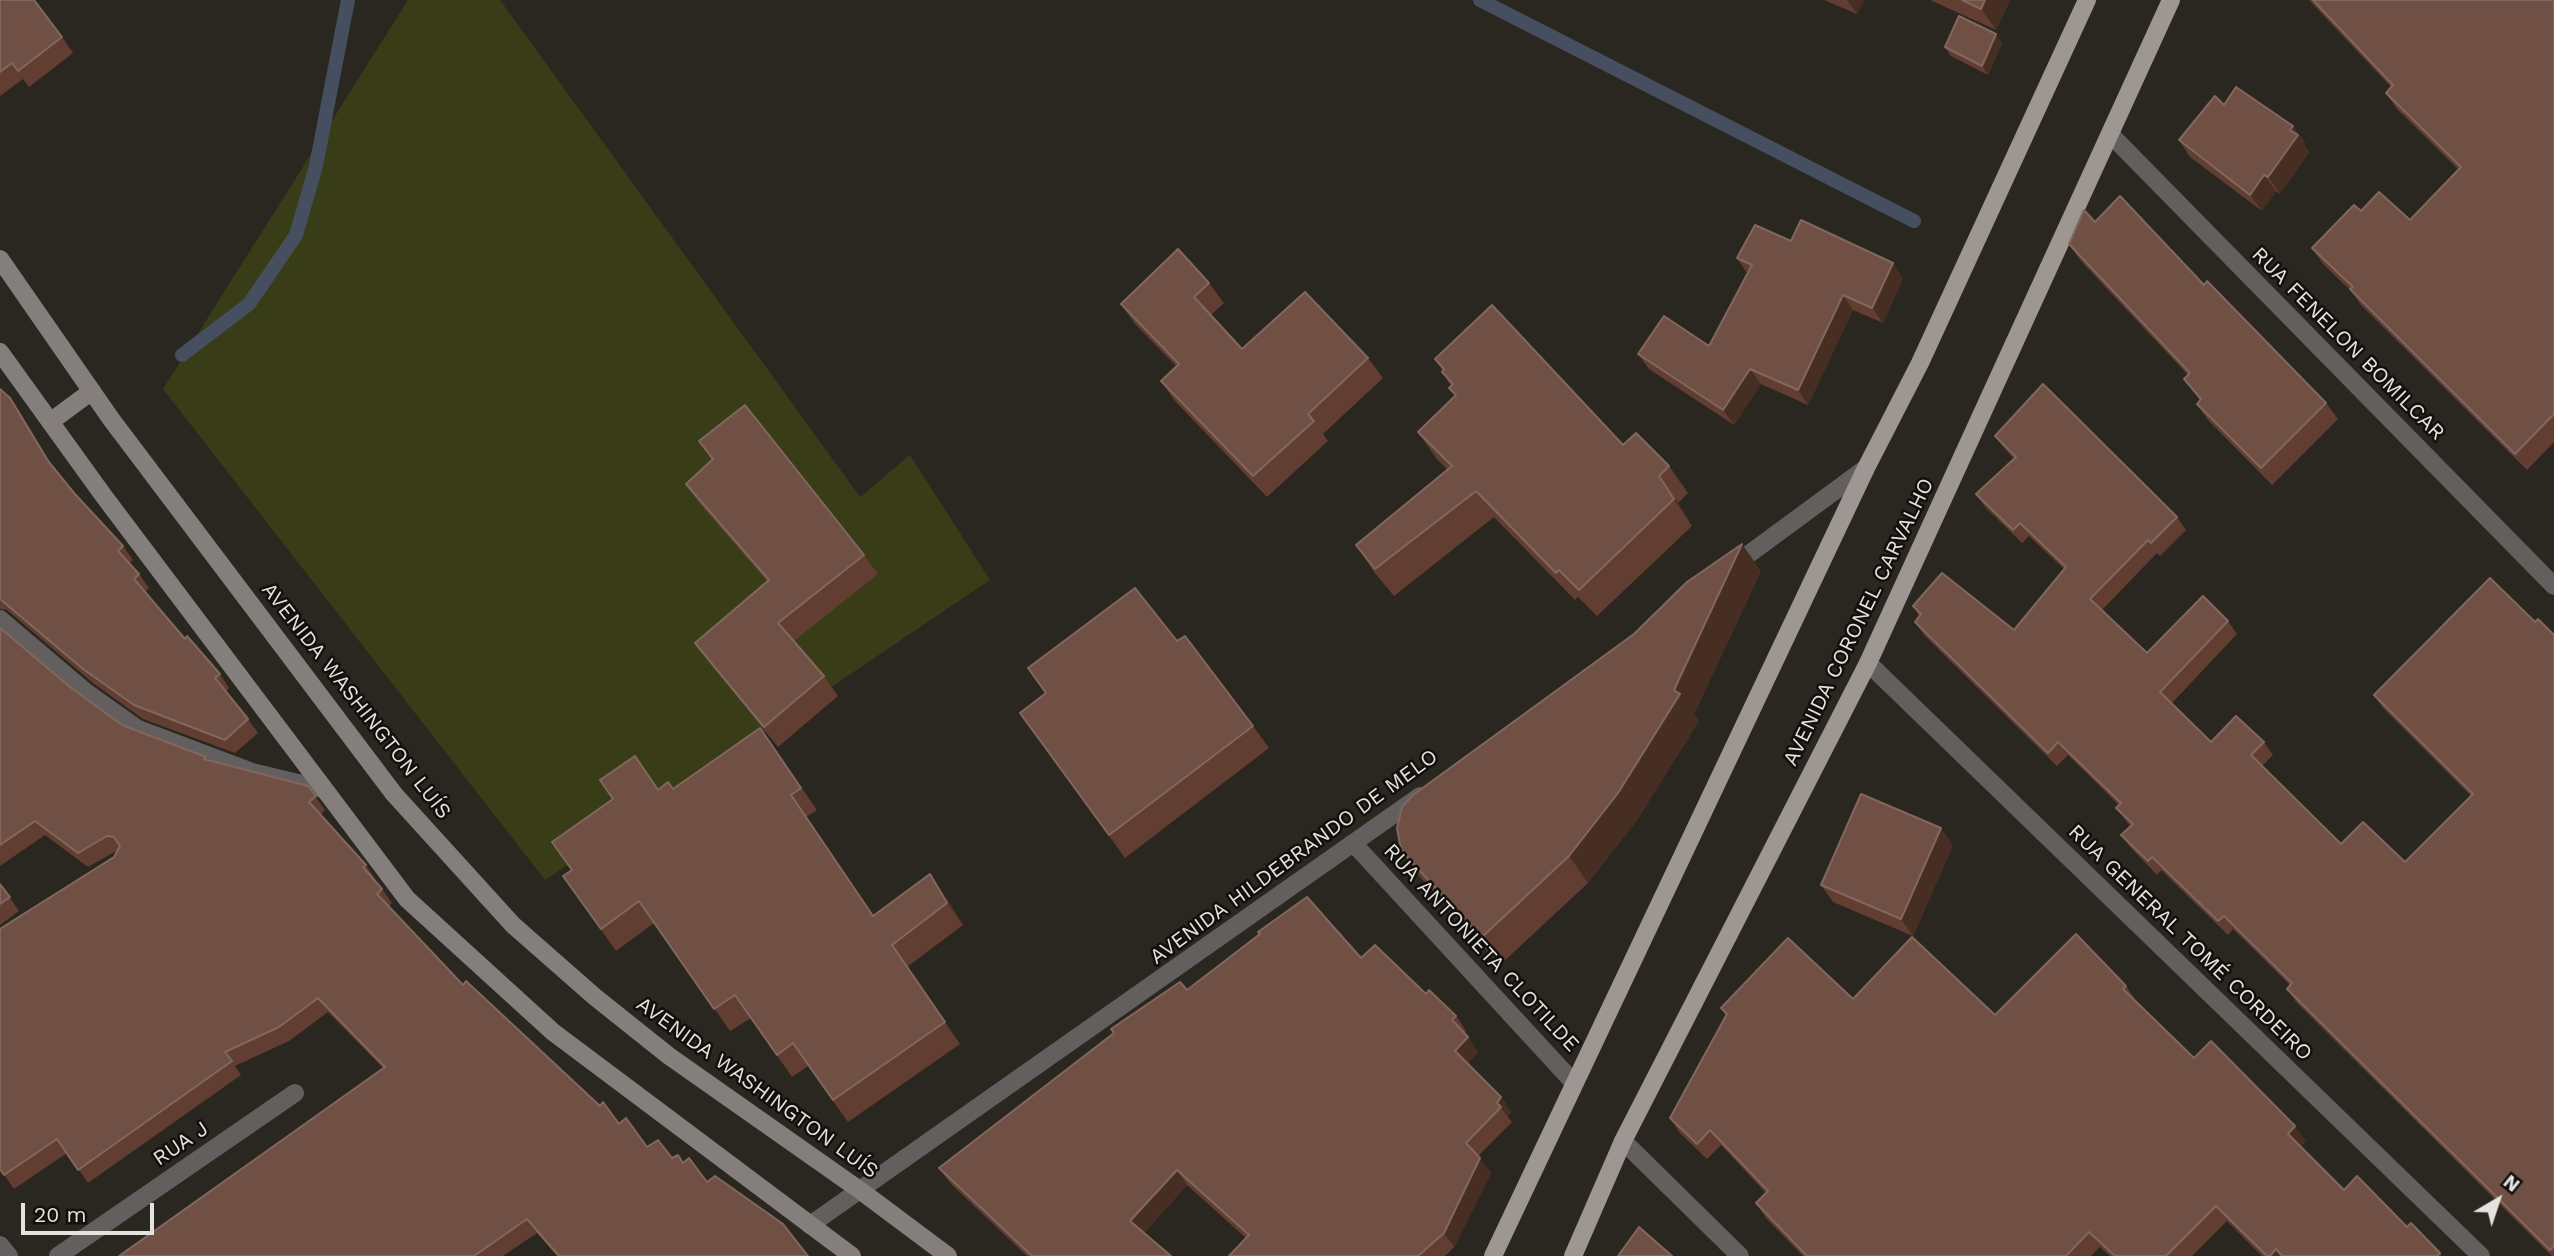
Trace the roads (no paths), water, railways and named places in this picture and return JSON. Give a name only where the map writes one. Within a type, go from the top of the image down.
[{"type":"main road","points":[[1493,1256],[1866,468],[1920,363],[2087,0]]},
{"type":"main road","name":"AVENIDA CORONEL CARVALHO","points":[[1573,1256],[1623,1141],[1868,663],[2171,0]]},
{"type":"street","name":"RUA FENELON BOMILCAR","points":[[2110,134],[2554,586]]},
{"type":"street","name":"AVENIDA WASHINGTON LUÍS","points":[[0,259],[5,278],[394,794],[513,925],[668,1056],[861,1191],[948,1256]]},
{"type":"street","points":[[0,352],[407,899],[553,1032],[852,1256]]},
{"type":"street","points":[[50,422],[92,391]]},
{"type":"street","points":[[1721,574],[1866,468]]},
{"type":"street","points":[[0,619],[86,692],[138,729],[252,772],[323,789]]},
{"type":"street","name":"RUA GENERAL TOMÉ CORDEIRO","points":[[1868,663],[2481,1256]]},
{"type":"street","name":"AVENIDA HILDEBRANDO DE MELO","points":[[810,1225],[1432,787]]},
{"type":"street","name":"RUA ANTONIETA CLOTILDE","points":[[1354,844],[1574,1083]]},
{"type":"street","name":"RUA J","points":[[58,1256],[295,1093]]},
{"type":"street","points":[[1623,1141],[1740,1256]]},
{"type":"street","points":[[0,1245],[9,1256]]},
{"type":"waterway","points":[[182,355],[249,304],[296,235],[316,166],[348,0]]},
{"type":"waterway","points":[[1480,0],[1914,221]]}]
